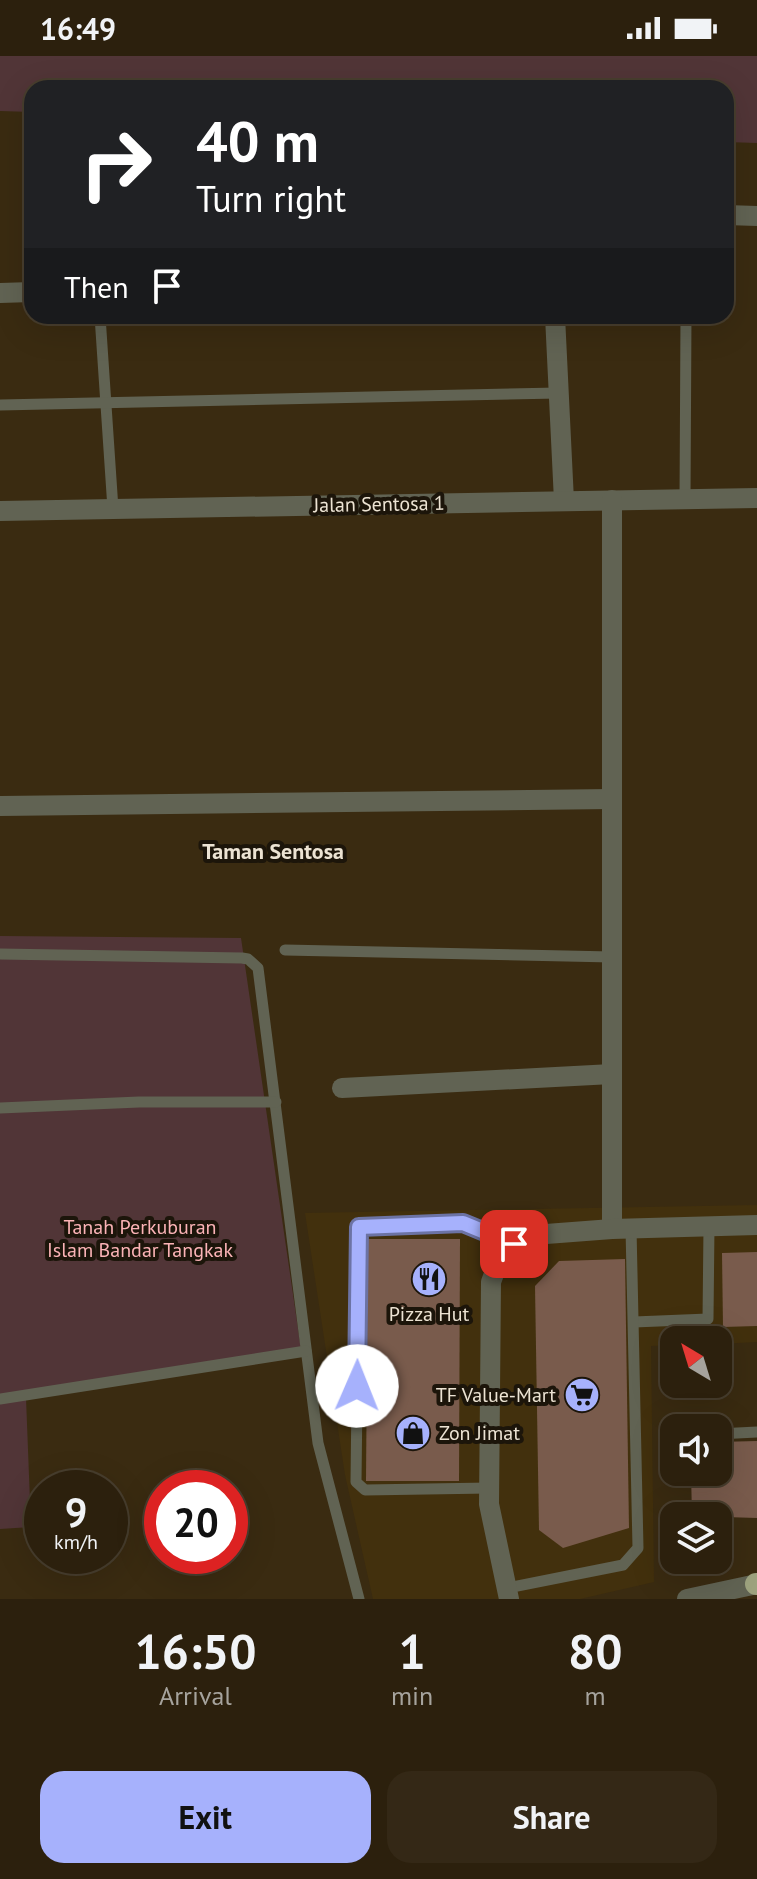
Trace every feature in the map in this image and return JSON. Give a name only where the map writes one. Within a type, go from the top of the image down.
[{"type":"street","points":[[734,215],[757,216]]},
{"type":"street","points":[[0,293],[24,292]]},
{"type":"street","points":[[555,324],[564,501]]},
{"type":"street","name":"Jalan Sentosa 1","points":[[0,511],[757,498]]},
{"type":"street","points":[[612,500],[612,1074],[622,1228]]},
{"type":"street","points":[[0,806],[612,799]]},
{"type":"street","points":[[342,1088],[612,1074]]},
{"type":"street","points":[[508,1593],[489,1504],[491,1282],[500,1258],[514,1244],[533,1235],[622,1228],[757,1225]]},
{"type":"street","points":[[687,1599],[757,1584]]},
{"type":"lane","points":[[100,324],[113,509]]},
{"type":"lane","points":[[685,499],[686,324]]},
{"type":"lane","points":[[0,405],[558,393]]},
{"type":"lane","points":[[285,950],[612,957]]},
{"type":"lane","points":[[0,954],[248,959],[258,968],[318,1443],[359,1599]]},
{"type":"lane","points":[[0,1108],[139,1102],[276,1102]]},
{"type":"lane","points":[[489,1488],[365,1490],[356,1482],[359,1227],[463,1223],[514,1244]]},
{"type":"lane","points":[[634,1322],[708,1319],[709,1227]]},
{"type":"lane","points":[[508,1593],[623,1565],[638,1548],[634,1322],[622,1228]]},
{"type":"lane","points":[[0,1399],[306,1351]]},
{"type":"lane","points":[[732,1433],[757,1432]]},
{"type":"shaded area","points":[[757,1205],[757,1342],[732,1343],[732,1326],[660,1326],[660,1346],[651,1346],[654,1582],[580,1599],[373,1599],[345,1475],[305,1213]]},
{"type":"green space","points":[[0,56],[757,56],[757,143],[734,142],[734,80],[24,80],[24,112],[0,111]]},
{"type":"green space","name":"Tanah Perkuburan Islam Bandar Tangkak","points":[[0,936],[241,938],[302,1356],[26,1398],[29,1470],[24,1470],[24,1527],[0,1529]]},
{"type":"building","points":[[368,1239],[460,1239],[459,1481],[366,1481]]},
{"type":"building","points":[[757,1252],[757,1326],[723,1326],[722,1253]]},
{"type":"building","points":[[625,1259],[629,1528],[563,1548],[539,1530],[535,1286],[559,1261]]},
{"type":"building","points":[[757,1441],[757,1518],[732,1517],[732,1502],[692,1502],[691,1486],[732,1486],[732,1442]]},
{"type":"place","name":"Pizza Hut","points":[[429,1279]]},
{"type":"place","name":"TF Value-Mart","points":[[582,1395]]},
{"type":"place","name":"Zon Jimat","points":[[413,1433]]},
{"type":"district","name":"Taman Sentosa","points":[[273,851]]},
{"type":"route","points":[[357,1386],[359,1227],[463,1223],[514,1244]]}]
